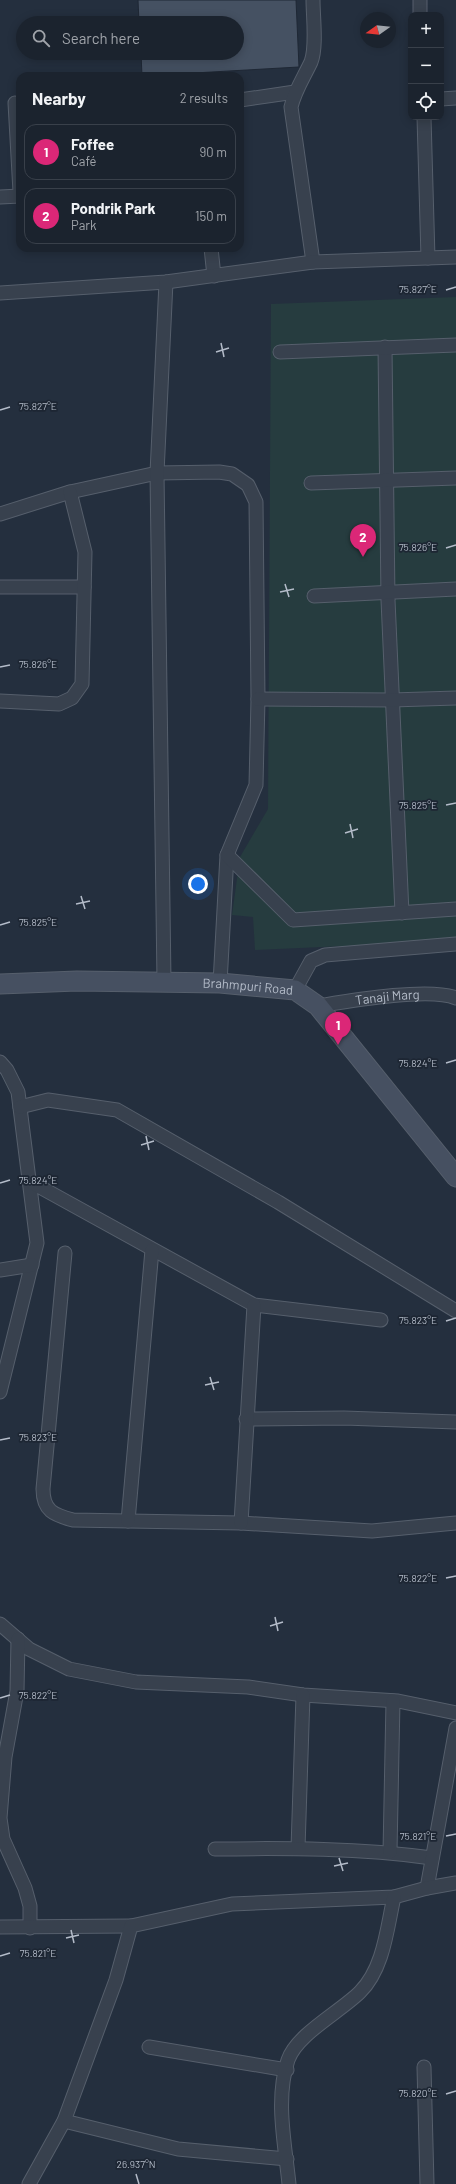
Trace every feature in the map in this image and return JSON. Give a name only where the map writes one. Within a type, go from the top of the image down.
[{"type":"street","points":[[313,0],[313,43],[311,61],[295,92],[291,107],[313,262]]},
{"type":"street","points":[[420,0],[420,12]]},
{"type":"street","points":[[244,99],[295,92]]},
{"type":"street","points":[[444,98],[456,98]]},
{"type":"street","points":[[15,103],[16,121]]},
{"type":"street","points":[[424,120],[428,258]]},
{"type":"street","points":[[0,197],[16,196]]},
{"type":"street","points":[[211,252],[214,276]]},
{"type":"street","points":[[0,293],[166,282],[313,262],[456,257]]},
{"type":"street","points":[[164,981],[157,473],[166,282]]},
{"type":"street","points":[[280,352],[456,345]]},
{"type":"street","points":[[385,347],[388,594],[402,913]]},
{"type":"street","points":[[0,514],[70,492],[157,473],[219,472],[232,474],[248,485],[256,502],[258,699],[256,785],[227,855],[220,983]]},
{"type":"street","points":[[311,483],[456,478]]},
{"type":"street","points":[[0,701],[59,704],[72,698],[82,684],[85,552],[70,492]]},
{"type":"street","points":[[0,587],[84,587]]},
{"type":"street","points":[[314,596],[388,594],[456,589]]},
{"type":"street","points":[[258,699],[392,700],[456,698]]},
{"type":"street","points":[[227,855],[293,920],[456,909]]},
{"type":"street","points":[[294,990],[311,961],[326,955],[456,944]]},
{"type":"street","name":"Brahmpuri Road","points":[[0,984],[77,980],[164,981],[220,983],[294,990],[318,1006],[456,1177]]},
{"type":"street","name":"Tanaji Marg","points":[[318,1006],[357,999],[432,994],[449,995],[456,998]]},
{"type":"street","points":[[0,1062],[7,1070],[18,1092],[37,1243],[0,1392]]},
{"type":"street","points":[[20,1107],[48,1100],[117,1110],[278,1202],[456,1310]]},
{"type":"street","points":[[29,1180],[152,1250],[254,1305],[381,1320]]},
{"type":"street","points":[[128,1521],[152,1250]]},
{"type":"street","points":[[65,1253],[43,1500],[55,1515],[73,1520],[240,1522],[372,1531],[456,1523]]},
{"type":"street","points":[[0,1270],[32,1265]]},
{"type":"street","points":[[240,1522],[254,1305]]},
{"type":"street","points":[[246,1419],[344,1418],[456,1422]]},
{"type":"street","points":[[0,1624],[29,1649],[69,1669],[129,1681],[248,1687],[302,1695],[393,1700],[456,1713]]},
{"type":"street","points":[[18,1639],[17,1692],[5,1757],[0,1818],[3,1840],[25,1888],[30,1906],[30,1928]]},
{"type":"street","points":[[298,1848],[302,1695]]},
{"type":"street","points":[[390,1852],[393,1700]]},
{"type":"street","points":[[427,1888],[456,1728]]},
{"type":"street","points":[[215,1849],[298,1848],[390,1852],[432,1858]]},
{"type":"street","points":[[0,1927],[30,1928],[132,1926],[232,1904],[394,1896],[456,1883]]},
{"type":"street","points":[[289,2184],[282,2098],[288,2060],[302,2039],[361,1992],[379,1964],[394,1896]]},
{"type":"street","points":[[29,2184],[64,2121],[116,1980],[132,1926]]},
{"type":"street","points":[[149,2047],[287,2070]]},
{"type":"street","points":[[424,2067],[427,2184]]},
{"type":"street","points":[[64,2121],[178,2148],[286,2159]]},
{"type":"green space","points":[[456,297],[456,941],[255,950],[253,917],[232,915],[240,857],[268,809],[271,304]]},
{"type":"building","points":[[138,0],[296,0],[299,67],[212,72],[142,72],[141,60],[244,60],[244,16],[139,16]]},
{"type":"place","name":"Pondrik Park","points":[[363,557]]},
{"type":"place","name":"Foffee","points":[[338,1045]]}]
